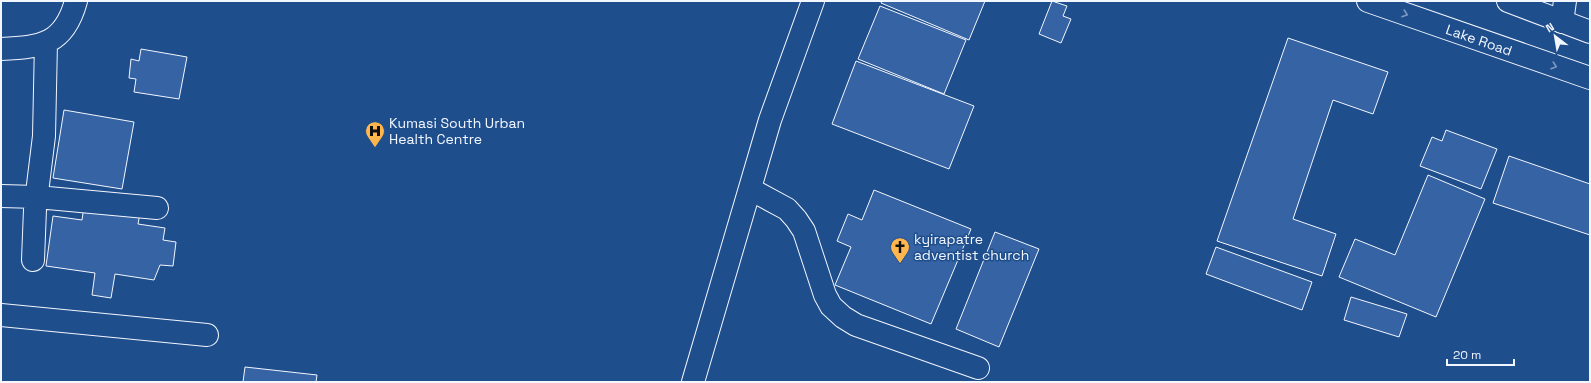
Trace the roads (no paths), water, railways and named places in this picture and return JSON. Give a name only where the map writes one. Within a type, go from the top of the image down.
[{"type":"street","points":[[1,49],[29,48],[53,39],[64,30],[73,13],[76,1]]},
{"type":"street","points":[[693,382],[770,120],[813,1]]},
{"type":"street","name":"Lake Road","points":[[1368,1],[1590,78]]},
{"type":"street","points":[[1508,1],[1564,11],[1590,32]]},
{"type":"street","points":[[33,260],[37,197],[44,136],[46,42]]},
{"type":"street","points":[[750,189],[787,209],[796,219],[804,231],[825,295],[831,306],[842,317],[856,325],[978,368]]},
{"type":"street","points":[[1,196],[37,197],[157,208]]},
{"type":"street","points":[[1,315],[208,335]]},
{"type":"place","name":"Kumasi South Urban Health Centre","points":[[375,148]]},
{"type":"place","name":"kyirapatre adventist church","points":[[900,264]]}]
